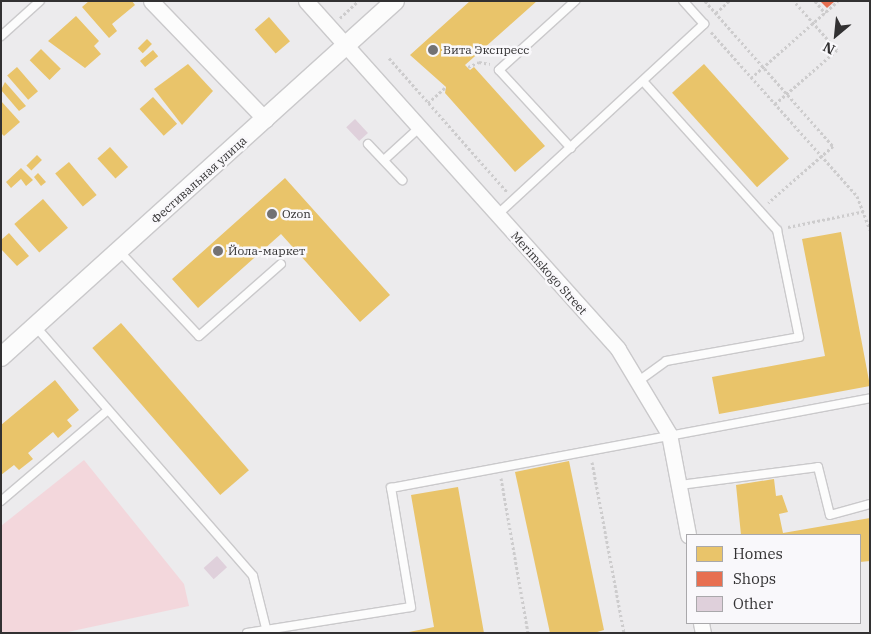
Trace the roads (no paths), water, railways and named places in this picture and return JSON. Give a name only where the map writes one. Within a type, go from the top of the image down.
[{"type":"street","points":[[151,1],[266,120]]},
{"type":"street","name":"Merimskogo Street","points":[[306,1],[618,349],[640,380],[669,434],[680,484],[688,534]]},
{"type":"street","name":"Фестивальная улица","points":[[1,357],[120,252],[395,1]]},
{"type":"lane","points":[[1,36],[40,1]]},
{"type":"lane","points":[[571,148],[499,70],[575,1]]},
{"type":"lane","points":[[497,215],[704,24],[683,1]]},
{"type":"lane","points":[[640,380],[666,362],[799,338],[777,230],[643,81]]},
{"type":"lane","points":[[384,160],[419,128]]},
{"type":"lane","points":[[368,144],[402,180]]},
{"type":"lane","points":[[120,252],[199,336],[281,264]]},
{"type":"lane","points":[[36,327],[253,576],[267,631]]},
{"type":"lane","points":[[247,633],[411,607],[392,488],[669,434],[870,398]]},
{"type":"lane","points":[[1,501],[108,410]]},
{"type":"lane","points":[[680,484],[818,467],[830,515],[870,504]]},
{"type":"place","name":"Вита Экспресс","points":[[433,50]]},
{"type":"place","name":"Ozon","points":[[272,214]]},
{"type":"place","name":"Йола-маркет","points":[[218,251]]}]
